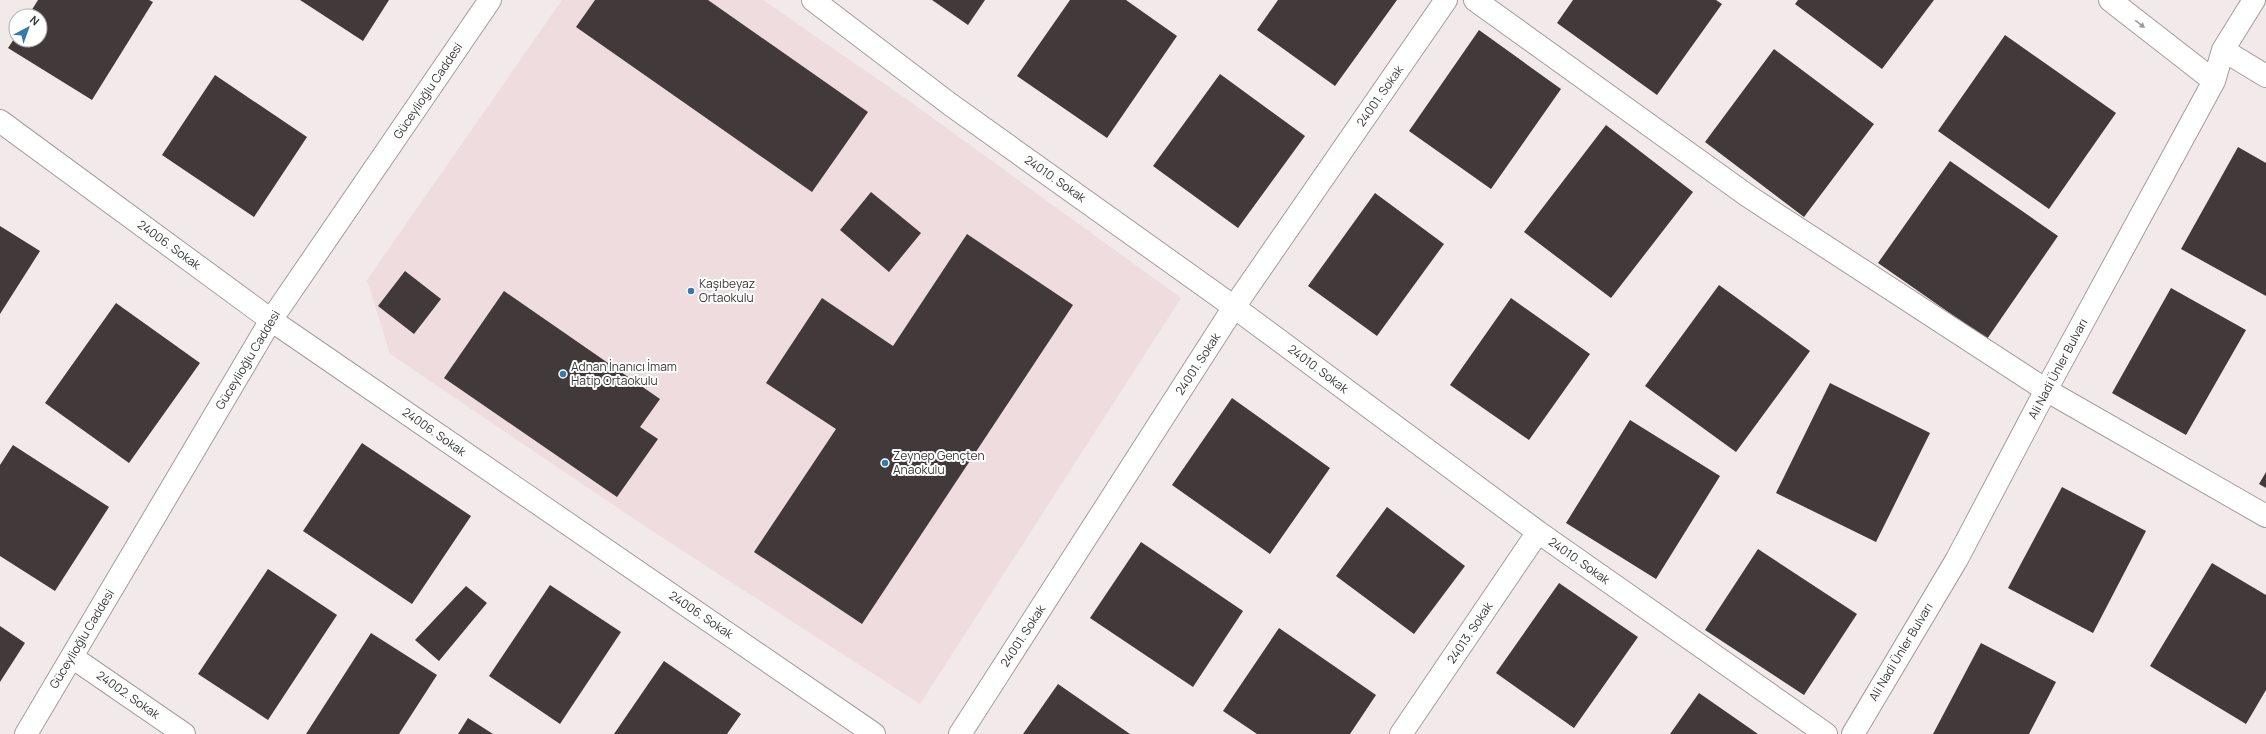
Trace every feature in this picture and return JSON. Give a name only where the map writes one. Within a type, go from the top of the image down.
[{"type":"street","name":"Güceylioğlu Caddesi","points":[[26,734],[271,320],[490,0]]},
{"type":"street","name":"24010. Sokak","points":[[813,0],[950,105],[1234,307],[1538,532],[1826,734]]},
{"type":"street","name":"24001. Sokak","points":[[960,734],[1234,307],[1446,0]]},
{"type":"street","points":[[1475,0],[1748,196],[2046,390],[2266,516]]},
{"type":"street","points":[[2110,0],[2214,81]]},
{"type":"street","name":"Ali Nadi Ünler Bulvarı","points":[[1853,734],[1957,559],[2046,390],[2214,81],[2223,50],[2254,0]]},
{"type":"street","points":[[2223,50],[2266,76]]},
{"type":"street","name":"24006. Sokak","points":[[0,121],[271,320],[874,734]]},
{"type":"street","name":"24013. Sokak","points":[[1401,734],[1538,532]]},
{"type":"street","name":"24002. Sokak","points":[[72,657],[184,734]]},
{"type":"shaded area","points":[[562,0],[763,0],[912,103],[1181,298],[920,704],[652,531],[390,354],[367,280]]},
{"type":"building","points":[[38,0],[149,0],[153,2],[92,100],[8,48],[48,48],[48,8],[33,8]]},
{"type":"building","points":[[300,0],[389,0],[363,41]]},
{"type":"building","points":[[595,0],[708,0],[868,112],[812,192],[576,27]]},
{"type":"building","points":[[932,0],[985,0],[968,25]]},
{"type":"building","points":[[1070,0],[1126,0],[1177,36],[1107,138],[1017,76]]},
{"type":"building","points":[[1278,0],[1397,0],[1335,86],[1257,30]]},
{"type":"building","points":[[1573,0],[1716,0],[1722,4],[1657,95],[1557,23]]},
{"type":"building","points":[[1798,0],[1934,0],[1882,69],[1795,4]]},
{"type":"building","points":[[1479,30],[1561,89],[1491,189],[1409,131]]},
{"type":"building","points":[[2005,35],[2116,113],[2049,209],[1938,131]]},
{"type":"building","points":[[1774,49],[1874,124],[1804,217],[1705,142]]},
{"type":"building","points":[[1220,74],[1305,136],[1238,228],[1153,166]]},
{"type":"building","points":[[215,75],[307,137],[254,217],[162,155]]},
{"type":"building","points":[[1606,125],[1693,192],[1611,298],[1524,232]]},
{"type":"building","points":[[2238,147],[2266,163],[2266,296],[2181,249]]},
{"type":"building","points":[[1950,161],[2058,236],[1987,339],[1878,263]]},
{"type":"building","points":[[871,192],[921,233],[889,272],[840,230]]},
{"type":"building","points":[[1375,193],[1444,244],[1377,336],[1308,286]]},
{"type":"building","points":[[0,226],[40,251],[0,314]]},
{"type":"building","points":[[967,234],[1073,305],[862,624],[754,552],[836,429],[766,383],[822,298],[893,346]]},
{"type":"building","points":[[405,271],[441,299],[414,334],[378,306]]},
{"type":"building","points":[[1719,285],[1810,351],[1736,452],[1645,386]]},
{"type":"building","points":[[2171,288],[2246,330],[2186,435],[2112,393]]},
{"type":"building","points":[[504,291],[660,399],[640,427],[658,439],[617,497],[444,378]]},
{"type":"building","points":[[1511,298],[1590,354],[1529,440],[1450,385]]},
{"type":"building","points":[[116,303],[200,363],[129,463],[45,403]]},
{"type":"building","points":[[1830,383],[1930,433],[1876,542],[1776,493]]},
{"type":"building","points":[[1232,398],[1330,468],[1270,554],[1172,485]]},
{"type":"building","points":[[1630,420],[1720,476],[1656,579],[1566,523]]},
{"type":"building","points":[[362,443],[471,516],[412,604],[303,531]]},
{"type":"building","points":[[13,445],[109,507],[55,591],[0,556],[0,465]]},
{"type":"building","points":[[2266,472],[2266,488],[2259,484]]},
{"type":"building","points":[[2062,487],[2146,531],[2093,633],[2008,588]]},
{"type":"building","points":[[1387,507],[1465,566],[1414,634],[1336,576]]},
{"type":"building","points":[[1141,542],[1243,611],[1193,687],[1090,618]]},
{"type":"building","points":[[1758,549],[1857,614],[1804,695],[1705,630]]},
{"type":"building","points":[[2212,563],[2266,595],[2266,690],[2246,724],[2150,666]]},
{"type":"building","points":[[268,569],[337,615],[268,720],[198,674]]},
{"type":"building","points":[[1559,583],[1638,637],[1574,728],[1496,673]]},
{"type":"building","points":[[550,585],[621,632],[560,724],[489,676]]},
{"type":"building","points":[[466,586],[487,603],[439,661],[415,640]]},
{"type":"building","points":[[0,626],[25,643],[0,682]]},
{"type":"building","points":[[1279,628],[1376,695],[1350,734],[1257,734],[1223,711]]},
{"type":"building","points":[[371,633],[437,675],[399,734],[306,734]]},
{"type":"building","points":[[1981,643],[2056,682],[2029,734],[1933,734]]},
{"type":"building","points":[[664,661],[741,714],[727,734],[614,734]]},
{"type":"building","points":[[1058,684],[1130,734],[1023,734]]},
{"type":"building","points":[[1699,693],[1758,734],[1670,734]]},
{"type":"building","points":[[468,718],[493,734],[458,734]]},
{"type":"place","name":"Kaşıbeyaz Ortaokulu","points":[[691,291]]},
{"type":"place","name":"Adnan İnanıcı İmam Hatip Ortaokulu","points":[[563,374]]},
{"type":"place","name":"Zeynep Gençten Anaokulu","points":[[885,463]]}]
